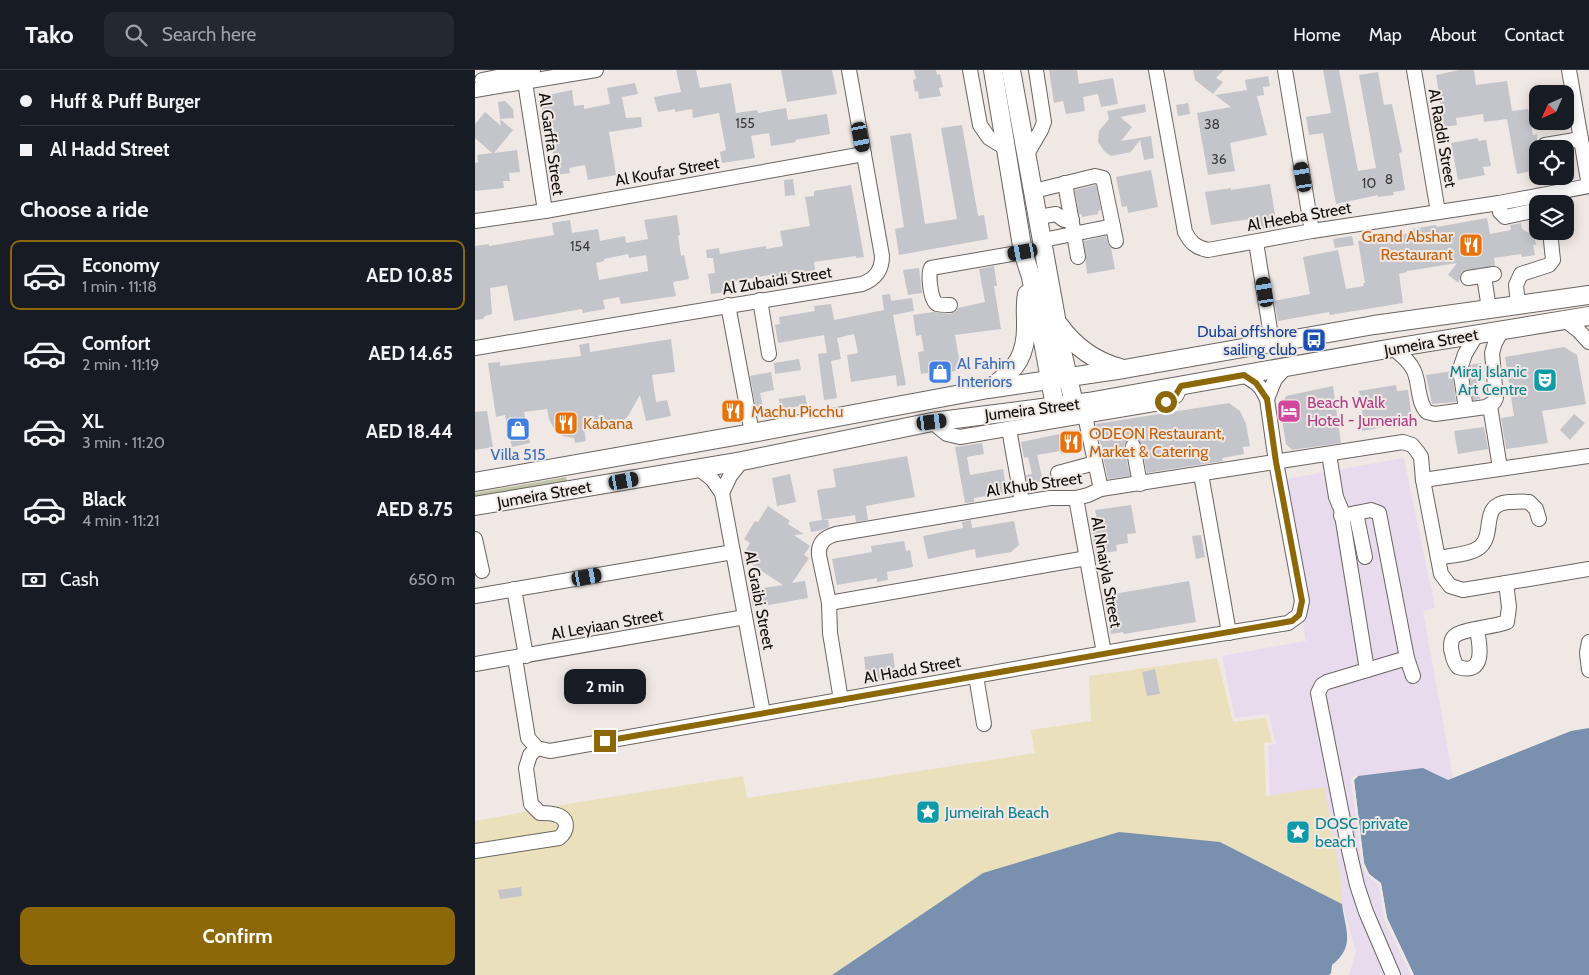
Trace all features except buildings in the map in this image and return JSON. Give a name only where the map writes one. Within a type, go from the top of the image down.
[{"type":"main road","points":[[993,70],[1023,252],[1031,277],[1055,406]]},
{"type":"main road","points":[[1011,70],[1068,377],[1079,410]]},
{"type":"main road","points":[[988,388],[1010,373],[1021,357],[1025,346],[1026,298],[1031,277]]},
{"type":"main road","name":"Jumeira Street","points":[[475,482],[752,433],[988,388],[1124,369],[1374,325],[1518,305],[1585,293]]},
{"type":"main road","name":"Jumeira Street","points":[[475,506],[742,461],[932,422],[1055,406],[1079,410],[1181,386],[1393,348],[1589,316]]},
{"type":"main road","points":[[1059,325],[1069,338],[1094,358],[1124,369]]},
{"type":"street","points":[[475,85],[483,80],[596,70]]},
{"type":"street","name":"Al Zubaidi Street","points":[[475,348],[862,284],[869,281],[880,271],[882,256],[849,70]]},
{"type":"street","points":[[970,70],[979,125],[989,138],[1007,149]]},
{"type":"street","points":[[1027,154],[1041,130],[1043,122],[1036,70]]},
{"type":"street","name":"Al Heeba Street","points":[[1156,70],[1183,224],[1187,237],[1199,248],[1208,250],[1313,231],[1499,204],[1589,186]]},
{"type":"street","points":[[1285,70],[1313,231]]},
{"type":"street","name":"Al Raddi Street","points":[[1414,70],[1438,212]]},
{"type":"street","points":[[1569,70],[1589,186]]},
{"type":"street","points":[[475,90],[529,76]]},
{"type":"street","name":"Al Garffa Street","points":[[529,76],[545,211]]},
{"type":"street","points":[[1574,140],[1581,139]]},
{"type":"street","name":"Al Koufar Street","points":[[475,221],[545,211],[864,154]]},
{"type":"street","points":[[1034,191],[1095,176],[1103,178],[1116,241]]},
{"type":"street","points":[[1065,183],[1078,257]]},
{"type":"street","points":[[1499,204],[1500,212],[1505,217],[1529,212]]},
{"type":"street","points":[[1039,217],[1056,214],[1073,227]]},
{"type":"street","points":[[1043,240],[1073,227],[1113,226]]},
{"type":"street","points":[[1518,305],[1516,286],[1521,274],[1549,264],[1553,260],[1552,240]]},
{"type":"street","points":[[1257,242],[1272,342]]},
{"type":"street","points":[[950,305],[938,304],[934,301],[929,276],[931,268],[1023,252]]},
{"type":"street","points":[[1468,278],[1489,275],[1489,309]]},
{"type":"street","points":[[760,300],[769,354]]},
{"type":"street","points":[[728,306],[752,433]]},
{"type":"street","points":[[1565,320],[1579,330],[1589,342]]},
{"type":"street","points":[[1393,348],[1414,370],[1422,404],[1427,412],[1435,414],[1490,406],[1497,393],[1492,358],[1493,347],[1502,330]]},
{"type":"street","points":[[1466,409],[1460,369],[1465,354],[1477,334]]},
{"type":"street","points":[[1267,399],[1275,379],[1285,368]]},
{"type":"street","points":[[1244,375],[1256,383],[1267,399],[1276,462]]},
{"type":"street","points":[[1490,406],[1501,468]]},
{"type":"street","points":[[932,422],[942,431],[957,437],[1009,428],[1079,410],[1101,489]]},
{"type":"street","points":[[1009,428],[1022,502]]},
{"type":"street","name":"Al Khub Street","points":[[841,700],[830,633],[829,603],[819,550],[822,541],[830,535],[1022,502],[1050,498],[1075,498],[1101,489],[1403,442],[1412,445],[1421,458],[1423,480]]},
{"type":"street","points":[[1133,446],[1140,484]]},
{"type":"street","points":[[1333,454],[1336,497],[1341,512],[1367,670]]},
{"type":"street","points":[[1589,456],[1423,480],[1438,558],[1445,581],[1450,586],[1463,590],[1589,569]]},
{"type":"street","points":[[698,468],[711,479],[722,493],[730,476],[742,461]]},
{"type":"street","name":"Al Hadd Street","points":[[537,748],[550,751],[1104,653],[1287,623],[1295,618],[1301,610],[1302,601],[1276,462]]},
{"type":"street","points":[[1058,473],[1095,464]]},
{"type":"street","points":[[1201,474],[1229,633]]},
{"type":"street","name":"Al Graibi Street","points":[[722,493],[763,713]]},
{"type":"street","name":"Al Nnaiyla Street","points":[[1075,498],[1104,653]]},
{"type":"street","points":[[1438,558],[1471,552],[1479,548],[1488,536],[1489,516],[1493,510],[1504,502],[1529,502],[1535,509],[1539,519]]},
{"type":"street","points":[[1341,512],[1356,513],[1375,510],[1382,519],[1407,658],[1413,676]]},
{"type":"street","points":[[1356,513],[1365,557]]},
{"type":"street","points":[[475,540],[482,571]]},
{"type":"street","points":[[475,596],[733,552]]},
{"type":"street","points":[[829,603],[1087,558]]},
{"type":"street","points":[[1477,630],[1507,622],[1509,607],[1506,583]]},
{"type":"street","points":[[475,851],[559,838],[565,834],[567,826],[563,819],[556,815],[540,813],[531,804],[527,764],[529,755],[537,748],[528,738],[514,589]]},
{"type":"street","name":"Al Leyiaan Street","points":[[475,664],[745,618]]},
{"type":"street","points":[[1589,642],[1587,653],[1589,670]]},
{"type":"street","points":[[1393,975],[1357,885],[1318,699],[1320,689],[1327,682],[1407,658]]},
{"type":"street","points":[[976,676],[984,724]]},
{"type":"shaded area","points":[[1404,458],[1435,608],[1423,611],[1453,778],[1448,780],[1423,768],[1358,776],[1354,780],[1387,918],[1416,975],[1349,975],[1356,951],[1342,904],[1273,864],[1268,745],[1276,744],[1269,714],[1235,718],[1222,656],[1306,641],[1280,480]]},
{"type":"green space","points":[[566,477],[568,484],[475,500],[475,493]]},
{"type":"sand","name":"Jumeirah Beach","points":[[1217,658],[1233,722],[1266,718],[1272,742],[1264,743],[1266,796],[1324,787],[1340,874],[1342,904],[1220,842],[983,873],[832,975],[475,975],[475,821],[743,776],[747,798],[1035,753],[1031,730],[1091,721],[1089,676]]},
{"type":"water","points":[[1589,728],[1589,975],[1414,975],[1387,918],[1381,884],[1369,874],[1364,863],[1354,780],[1358,776],[1423,768],[1448,780],[1571,731]]},
{"type":"water","points":[[1119,832],[1220,842],[1342,904],[1347,944],[1339,958],[1332,965],[1331,973],[1329,975],[832,975],[983,873]]},
{"type":"pier","points":[[1354,776],[1358,776],[1354,780],[1364,863],[1369,874],[1381,883],[1387,918],[1414,975],[1411,975],[1384,919],[1379,885],[1367,875],[1362,864],[1351,780]]},
{"type":"place","name":"Grand Abshar Restaurant","points":[[1471,245]]},
{"type":"place","name":"Dubai offshore sailing club","points":[[1314,340]]},
{"type":"place","name":"Al Fahim Interiors","points":[[940,372]]},
{"type":"place","name":"Miraj Islanic Art Centre","points":[[1545,380]]},
{"type":"place","name":"Machu Picchu","points":[[733,411]]},
{"type":"place","name":"Beach Walk Hotel - Jumeriah","points":[[1289,411]]},
{"type":"place","name":"Kabana","points":[[566,423]]},
{"type":"place","name":"Villa 515","points":[[518,429]]},
{"type":"place","name":"ODEON Restaurant, Market & Catering","points":[[1071,442]]},
{"type":"place","name":"Jumeirah Beach","points":[[928,812]]},
{"type":"place","name":"DOSC private beach","points":[[1298,832]]},
{"type":"route","points":[[605,741],[1292,621],[1299,615],[1302,601],[1265,394],[1256,383],[1244,375],[1181,386],[1179,392],[1166,402]]}]
